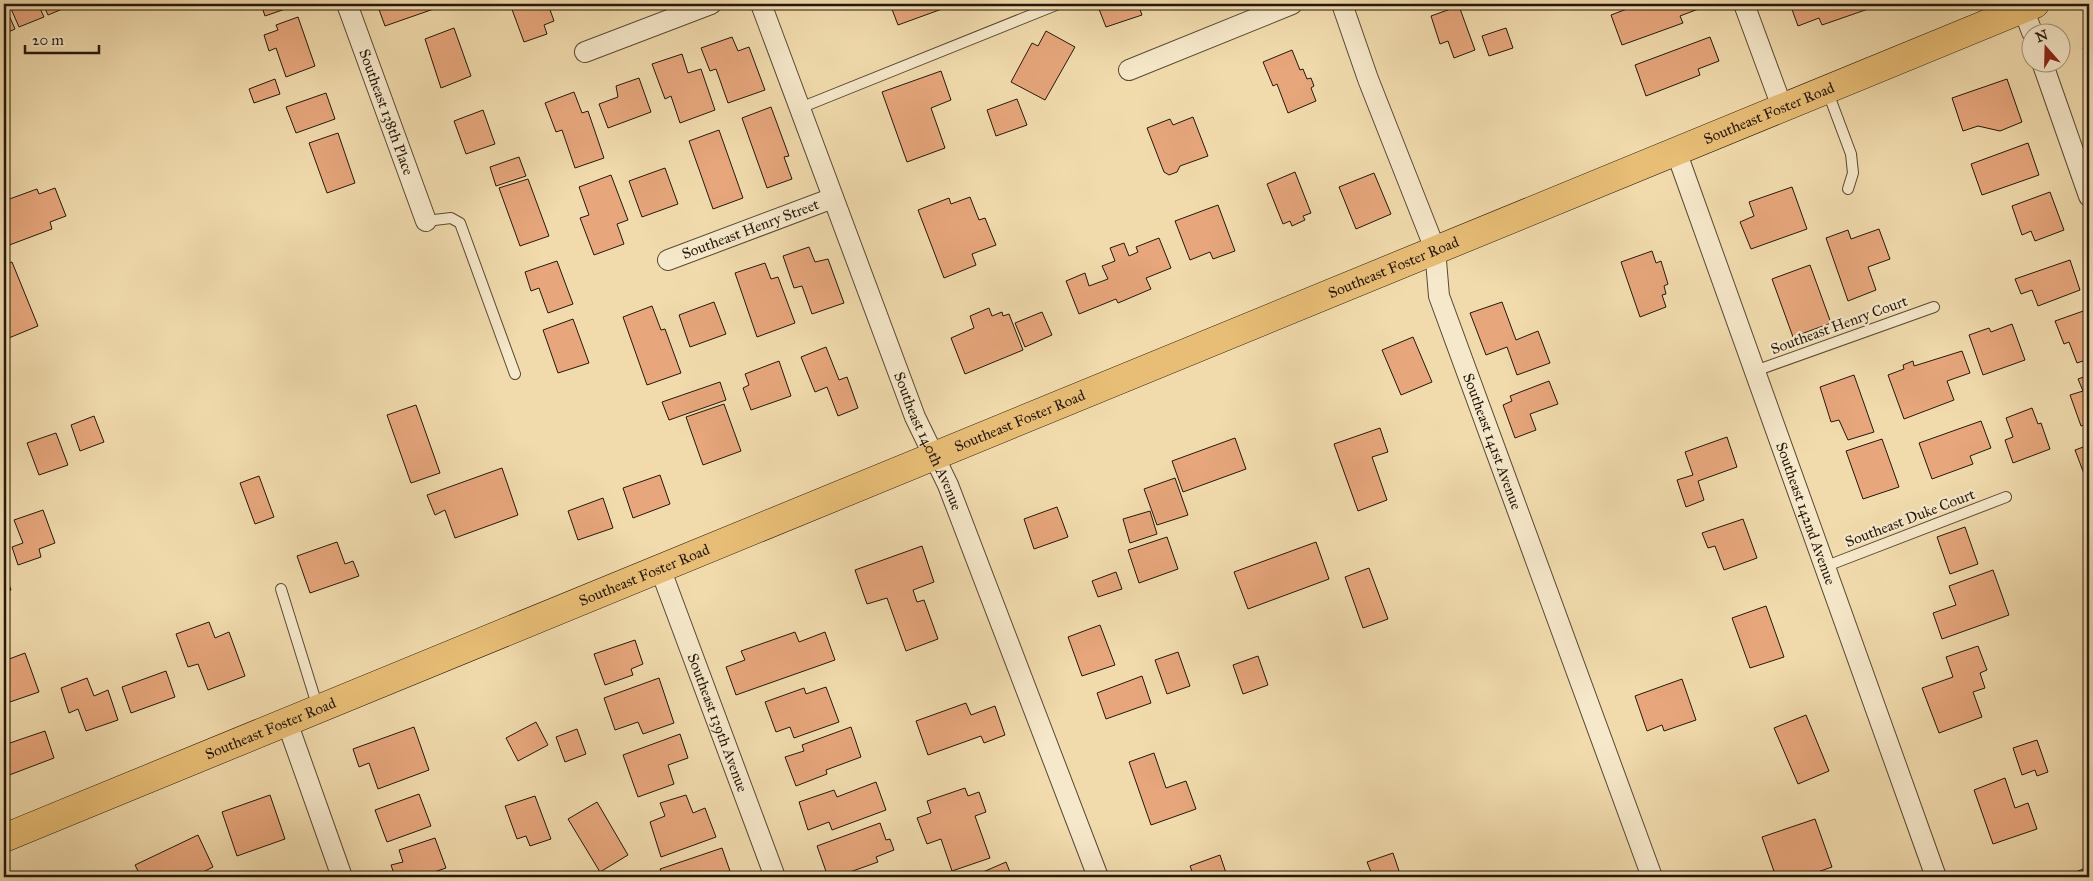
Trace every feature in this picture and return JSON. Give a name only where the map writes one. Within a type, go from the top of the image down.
[{"type":"main road","name":"Southeast Foster Road","points":[[4,838],[1826,89],[2030,15]]},
{"type":"street","name":"Southeast 138th Place","points":[[347,4],[426,221]]},
{"type":"street","points":[[585,52],[711,4]]},
{"type":"street","name":"Southeast 140th Avenue","points":[[761,4],[915,417],[952,494],[1098,877]]},
{"type":"street","points":[[1129,70],[1292,4]]},
{"type":"street","name":"Southeast 141st Avenue","points":[[1342,4],[1368,79],[1436,249],[1439,296],[1652,877]]},
{"type":"street","points":[[1744,4],[1782,107]]},
{"type":"street","points":[[2046,72],[2089,196]]},
{"type":"street","name":"Southeast 142nd Avenue","points":[[1676,151],[1936,877]]},
{"type":"street","name":"Southeast Henry Street","points":[[668,260],[833,198]]},
{"type":"street","name":"Southeast 139th Avenue","points":[[660,568],[775,877]]},
{"type":"street","points":[[287,722],[342,877]]},
{"type":"lane","points":[[800,108],[1056,5]]},
{"type":"lane","points":[[1826,89],[1851,154],[1853,173],[1848,189]]},
{"type":"lane","points":[[426,221],[451,218],[460,223],[515,374]]},
{"type":"lane","name":"Southeast Henry Court","points":[[1755,371],[1934,307]]},
{"type":"lane","name":"Southeast Duke Court","points":[[1824,567],[2006,497]]},
{"type":"lane","points":[[281,589],[318,709]]},
{"type":"building","points":[[4,4],[15,29],[4,34]]},
{"type":"building","points":[[9,4],[38,4],[44,17],[19,27]]},
{"type":"building","points":[[43,4],[71,4],[72,5],[48,15]]},
{"type":"building","points":[[261,4],[293,4],[294,6],[265,16]]},
{"type":"building","points":[[377,4],[448,4],[385,26]]},
{"type":"building","points":[[510,4],[548,4],[554,21],[544,25],[547,34],[524,42]]},
{"type":"building","points":[[890,4],[952,4],[953,5],[898,25]]},
{"type":"building","points":[[1097,4],[1138,4],[1142,15],[1106,27]]},
{"type":"building","points":[[1640,4],[1699,4],[1701,8],[1680,16],[1683,23],[1622,45],[1611,15]]},
{"type":"building","points":[[1790,4],[1873,4],[1874,7],[1822,25],[1819,18],[1798,26]]},
{"type":"building","points":[[1459,6],[1475,50],[1454,58],[1448,41],[1440,44],[1431,16]]},
{"type":"building","points":[[298,17],[315,66],[286,77],[276,48],[269,51],[264,35],[278,30],[276,25]]},
{"type":"building","points":[[454,28],[471,76],[441,88],[425,39]]},
{"type":"building","points":[[1506,28],[1513,48],[1489,56],[1482,36]]},
{"type":"building","points":[[1046,31],[1075,47],[1045,100],[1011,82],[1032,43],[1038,46]]},
{"type":"building","points":[[732,37],[738,51],[749,47],[765,90],[728,103],[716,69],[710,71],[701,48]]},
{"type":"building","points":[[1710,37],[1719,61],[1698,69],[1700,75],[1646,96],[1635,65]]},
{"type":"building","points":[[2089,45],[2089,66],[2083,48]]},
{"type":"building","points":[[1292,50],[1300,70],[1303,69],[1307,79],[1311,78],[1314,86],[1311,88],[1316,101],[1288,113],[1277,84],[1273,86],[1263,62]]},
{"type":"building","points":[[682,54],[688,73],[701,69],[715,110],[680,123],[671,96],[665,99],[652,64]]},
{"type":"building","points":[[941,71],[951,100],[931,108],[945,148],[907,162],[882,92]]},
{"type":"building","points":[[639,78],[651,112],[608,128],[599,104],[618,97],[616,86]]},
{"type":"building","points":[[275,79],[280,94],[254,103],[249,89]]},
{"type":"building","points":[[2007,79],[2022,122],[2000,131],[1978,126],[1963,131],[1952,98]]},
{"type":"building","points":[[574,92],[582,113],[588,111],[604,158],[575,168],[562,130],[556,132],[545,103]]},
{"type":"building","points":[[326,93],[335,119],[296,133],[286,107]]},
{"type":"building","points":[[1017,99],[1027,125],[996,136],[987,110]]},
{"type":"building","points":[[771,107],[789,156],[784,157],[792,179],[767,188],[742,118]]},
{"type":"building","points":[[483,110],[495,144],[466,154],[454,121]]},
{"type":"building","points":[[1193,117],[1208,156],[1180,166],[1177,172],[1169,175],[1164,172],[1147,128],[1170,119],[1173,125]]},
{"type":"building","points":[[719,130],[743,198],[713,209],[689,141]]},
{"type":"building","points":[[338,133],[355,183],[327,193],[309,143]]},
{"type":"building","points":[[2028,143],[2039,175],[1982,195],[1971,164]]},
{"type":"building","points":[[519,157],[526,176],[496,186],[490,167]]},
{"type":"building","points":[[665,168],[678,204],[642,217],[629,181]]},
{"type":"building","points":[[1295,172],[1311,213],[1303,216],[1305,220],[1292,226],[1290,221],[1283,224],[1267,184]]},
{"type":"building","points":[[1374,173],[1391,214],[1356,229],[1339,187]]},
{"type":"building","points":[[611,175],[628,220],[617,224],[624,244],[594,255],[580,218],[589,215],[579,187]]},
{"type":"building","points":[[528,179],[549,236],[520,246],[499,188]]},
{"type":"building","points":[[1792,187],[1807,229],[1751,249],[1740,222],[1754,216],[1749,202]]},
{"type":"building","points":[[55,188],[66,216],[50,222],[52,229],[4,247],[4,201],[37,189],[39,194]]},
{"type":"building","points":[[2050,192],[2064,230],[2035,241],[2031,231],[2022,235],[2012,206]]},
{"type":"building","points":[[970,197],[979,220],[985,218],[996,245],[972,254],[976,265],[944,278],[918,210],[949,198],[951,204]]},
{"type":"building","points":[[1218,205],[1235,251],[1213,259],[1210,252],[1190,260],[1175,221]]},
{"type":"building","points":[[1879,229],[1890,259],[1868,267],[1876,290],[1848,301],[1826,238],[1848,230],[1851,239]]},
{"type":"building","points":[[1159,238],[1171,268],[1146,278],[1151,289],[1118,303],[1116,299],[1079,314],[1066,281],[1085,273],[1089,286],[1108,279],[1102,266],[1115,261],[1110,248],[1124,243],[1129,256],[1138,252],[1136,247]]},
{"type":"building","points":[[809,247],[815,262],[828,259],[844,303],[812,314],[802,286],[794,288],[783,256]]},
{"type":"building","points":[[1652,251],[1656,263],[1661,261],[1668,284],[1664,286],[1666,294],[1662,295],[1666,307],[1640,317],[1621,262]]},
{"type":"building","points":[[2070,260],[2080,290],[2038,306],[2032,290],[2021,294],[2015,279]]},
{"type":"building","points":[[557,261],[573,304],[548,313],[539,288],[531,291],[525,272]]},
{"type":"building","points":[[12,262],[38,326],[4,340],[4,265]]},
{"type":"building","points":[[765,263],[771,279],[778,277],[795,323],[757,337],[735,273]]},
{"type":"building","points":[[1810,265],[1831,323],[1793,337],[1772,279]]},
{"type":"building","points":[[714,302],[726,334],[690,347],[679,315]]},
{"type":"building","points":[[1502,302],[1516,340],[1538,331],[1550,363],[1517,375],[1507,347],[1486,355],[1470,313]]},
{"type":"building","points":[[652,306],[661,330],[665,329],[681,373],[647,385],[623,317]]},
{"type":"building","points":[[989,308],[992,316],[1002,312],[1003,316],[1009,314],[1023,350],[965,374],[951,338],[974,328],[970,316]]},
{"type":"building","points":[[2089,309],[2089,359],[2077,363],[2069,342],[2064,344],[2055,321]]},
{"type":"building","points":[[1042,312],[1052,335],[1025,347],[1015,323]]},
{"type":"building","points":[[573,319],[589,363],[558,373],[543,330]]},
{"type":"building","points":[[2012,324],[2025,360],[1983,375],[1969,335],[1989,328],[1991,332]]},
{"type":"building","points":[[1413,337],[1432,382],[1401,395],[1382,350]]},
{"type":"building","points":[[826,347],[839,380],[847,377],[858,408],[838,416],[827,387],[815,392],[801,357]]},
{"type":"building","points":[[1962,351],[1970,373],[1947,381],[1954,400],[1904,419],[1888,375],[1904,369],[1903,365],[1913,361],[1914,366]]},
{"type":"building","points":[[779,361],[791,396],[751,410],[743,388],[749,385],[745,374]]},
{"type":"building","points":[[1854,375],[1874,432],[1848,440],[1839,420],[1831,422],[1820,387]]},
{"type":"building","points":[[2089,375],[2089,423],[2081,426],[2070,395],[2083,391],[2078,379]]},
{"type":"building","points":[[1549,381],[1558,404],[1530,414],[1536,430],[1515,438],[1503,405],[1512,401],[1510,396]]},
{"type":"building","points":[[720,382],[726,400],[669,420],[662,402]]},
{"type":"building","points":[[724,404],[741,451],[703,465],[686,417]]},
{"type":"building","points":[[416,405],[440,473],[411,483],[387,415]]},
{"type":"building","points":[[2032,408],[2038,424],[2041,423],[2050,449],[2013,463],[2005,440],[2013,437],[2006,418]]},
{"type":"building","points":[[94,416],[104,442],[80,451],[71,425]]},
{"type":"building","points":[[1981,421],[1991,448],[1970,456],[1973,464],[1932,479],[1919,443]]},
{"type":"building","points":[[1380,428],[1388,452],[1372,457],[1387,500],[1358,511],[1334,444]]},
{"type":"building","points":[[56,433],[68,465],[39,475],[27,443]]},
{"type":"building","points":[[1727,437],[1737,467],[1698,481],[1704,500],[1686,507],[1677,480],[1693,475],[1685,452]]},
{"type":"building","points":[[1235,438],[1246,469],[1183,492],[1172,461]]},
{"type":"building","points":[[1882,439],[1899,487],[1863,499],[1846,451]]},
{"type":"building","points":[[2089,445],[2089,478],[2086,479],[2075,450]]},
{"type":"building","points":[[502,468],[518,515],[455,538],[445,510],[435,515],[427,495]]},
{"type":"building","points":[[660,475],[670,504],[633,518],[623,488]]},
{"type":"building","points":[[259,476],[274,517],[255,524],[240,483]]},
{"type":"building","points":[[1175,478],[1188,515],[1157,525],[1144,489]]},
{"type":"building","points":[[603,498],[613,528],[578,540],[568,511]]},
{"type":"building","points":[[1057,507],[1068,537],[1034,549],[1024,519]]},
{"type":"building","points":[[43,510],[55,543],[39,549],[41,557],[18,565],[12,547],[23,543],[14,520]]},
{"type":"building","points":[[1150,511],[1157,534],[1130,543],[1123,519]]},
{"type":"building","points":[[1743,519],[1757,558],[1724,570],[1715,546],[1708,548],[1702,533]]},
{"type":"building","points":[[1965,527],[1978,564],[1950,574],[1937,537]]},
{"type":"building","points":[[1167,537],[1178,569],[1139,583],[1128,550]]},
{"type":"building","points":[[337,542],[345,564],[353,561],[359,576],[310,593],[297,556]]},
{"type":"building","points":[[1316,542],[1329,579],[1248,609],[1234,572]]},
{"type":"building","points":[[922,546],[934,582],[913,590],[917,602],[924,600],[938,639],[906,651],[887,598],[867,604],[855,570]]},
{"type":"building","points":[[1369,568],[1388,619],[1363,628],[1345,577]]},
{"type":"building","points":[[4,570],[11,590],[4,592]]},
{"type":"building","points":[[1993,570],[2009,615],[1942,639],[1933,613],[1956,605],[1949,586]]},
{"type":"building","points":[[1116,572],[1122,589],[1098,597],[1092,581]]},
{"type":"building","points":[[1766,606],[1784,657],[1750,668],[1732,618]]},
{"type":"building","points":[[209,622],[215,638],[229,632],[245,676],[208,690],[198,664],[188,667],[176,634]]},
{"type":"building","points":[[1100,625],[1115,665],[1082,676],[1068,637]]},
{"type":"building","points":[[795,632],[799,642],[825,632],[835,660],[736,695],[726,667],[745,660],[741,651]]},
{"type":"building","points":[[635,640],[643,664],[631,669],[633,675],[605,685],[594,654]]},
{"type":"building","points":[[1978,646],[1987,670],[1980,673],[1985,688],[1973,692],[1982,717],[1939,733],[1922,688],[1953,677],[1946,657]]},
{"type":"building","points":[[1178,652],[1190,686],[1167,694],[1155,660]]},
{"type":"building","points":[[25,653],[39,692],[4,704],[4,661]]},
{"type":"building","points":[[1258,656],[1268,685],[1243,694],[1233,665]]},
{"type":"building","points":[[166,671],[175,697],[131,713],[122,687]]},
{"type":"building","points":[[1142,676],[1151,703],[1106,719],[1097,693]]},
{"type":"building","points":[[87,678],[94,696],[108,690],[118,720],[86,731],[78,709],[69,713],[61,688]]},
{"type":"building","points":[[659,678],[674,723],[643,734],[638,722],[615,730],[604,698]]},
{"type":"building","points":[[1682,679],[1696,720],[1664,731],[1662,725],[1647,731],[1635,696]]},
{"type":"building","points":[[826,687],[839,722],[794,738],[790,727],[776,732],[765,702],[804,688],[806,694]]},
{"type":"building","points":[[966,703],[971,715],[995,706],[1005,735],[984,743],[981,736],[928,755],[916,721]]},
{"type":"building","points":[[1806,715],[1829,771],[1798,784],[1774,728]]},
{"type":"building","points":[[536,722],[548,745],[518,761],[506,738]]},
{"type":"building","points":[[414,727],[429,770],[378,789],[369,763],[359,767],[353,749]]},
{"type":"building","points":[[851,727],[861,757],[826,770],[827,774],[796,786],[785,757],[804,751],[802,745]]},
{"type":"building","points":[[577,729],[586,754],[565,762],[556,737]]},
{"type":"building","points":[[45,731],[54,758],[4,777],[4,745]]},
{"type":"building","points":[[680,734],[688,758],[668,765],[674,784],[638,797],[623,755]]},
{"type":"building","points":[[2037,740],[2048,772],[2037,776],[2035,770],[2022,775],[2013,748]]},
{"type":"building","points":[[1154,753],[1166,788],[1186,781],[1196,809],[1151,825],[1129,762]]},
{"type":"building","points":[[2005,778],[2015,808],[2028,803],[2037,829],[1993,844],[1974,790]]},
{"type":"building","points":[[876,782],[886,810],[832,830],[829,822],[808,830],[799,802],[834,790],[837,797]]},
{"type":"building","points":[[965,788],[968,796],[979,792],[986,812],[975,816],[990,858],[952,871],[941,839],[927,844],[917,818],[931,813],[927,801]]},
{"type":"building","points":[[419,794],[431,826],[387,842],[375,810]]},
{"type":"building","points":[[270,795],[285,839],[237,856],[222,812]]},
{"type":"building","points":[[686,795],[693,813],[705,808],[716,837],[661,857],[650,822],[665,816],[660,803]]},
{"type":"building","points":[[535,796],[551,839],[530,846],[526,836],[517,839],[505,806]]},
{"type":"building","points":[[597,802],[628,855],[600,872],[568,819]]},
{"type":"building","points":[[1815,819],[1832,867],[1803,877],[1776,877],[1762,837]]},
{"type":"building","points":[[880,823],[886,840],[890,839],[894,850],[876,857],[878,862],[836,877],[828,877],[817,846]]},
{"type":"building","points":[[198,835],[213,867],[193,877],[141,877],[135,865]]},
{"type":"building","points":[[435,838],[446,868],[419,877],[395,877],[391,865],[403,862],[399,850]]},
{"type":"building","points":[[722,848],[731,874],[723,877],[663,877],[660,869]]},
{"type":"building","points":[[1393,853],[1401,877],[1373,877],[1367,862]]},
{"type":"building","points":[[1220,855],[1226,873],[1215,877],[1194,877],[1190,866]]},
{"type":"building","points":[[1006,862],[1012,877],[977,877],[976,875]]},
{"type":"building","points":[[2089,867],[2089,877],[2061,877]]},
{"type":"building","points":[[292,872],[294,877],[277,877]]},
{"type":"building","points":[[117,873],[118,877],[106,877]]}]
